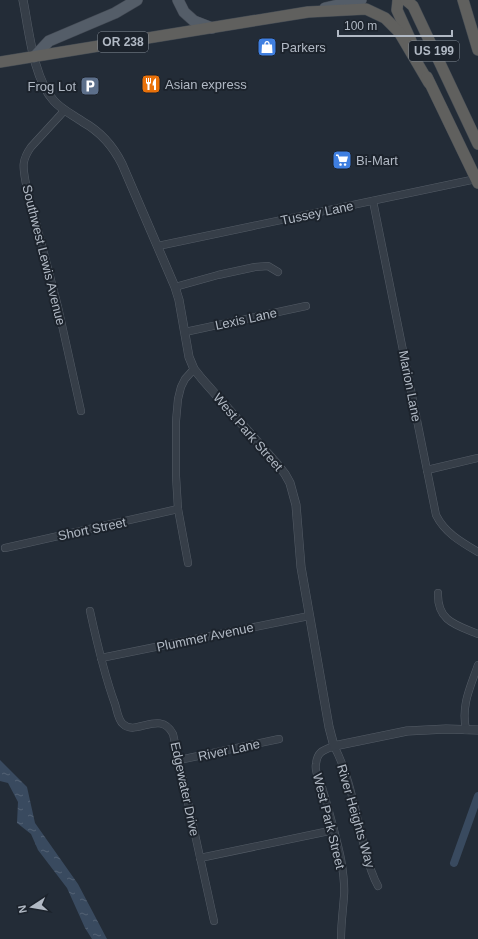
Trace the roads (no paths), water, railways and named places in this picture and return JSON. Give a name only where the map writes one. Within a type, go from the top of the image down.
[{"type":"highway","name":"US 199","points":[[398,0],[398,10],[429,83],[477,181]]},
{"type":"highway","name":"US 199","points":[[406,0],[413,6],[478,144]]},
{"type":"highway","points":[[463,0],[478,50]]},
{"type":"highway","points":[[308,12],[366,9],[385,18],[399,32],[429,83]]},
{"type":"highway","name":"OR 238","points":[[34,57],[308,12]]},
{"type":"highway","points":[[0,62],[34,57]]},
{"type":"main road","points":[[34,57],[49,41],[114,13],[137,0]]},
{"type":"main road","points":[[178,0],[184,12],[194,21],[212,28]]},
{"type":"main road","name":"OR 238","points":[[308,12],[361,0]]},
{"type":"street","name":"West Park Street","points":[[23,0],[34,57],[43,86],[53,101],[64,111],[96,130],[116,152],[122,164],[175,287],[189,357],[194,369],[278,465],[290,483],[296,505],[301,567],[309,616],[329,727],[334,746],[322,751],[318,756],[315,766],[338,845],[344,880],[341,939]]},
{"type":"street","name":"Southwest Lewis Avenue","points":[[64,111],[31,148],[24,159],[24,170],[26,184],[73,370],[81,412]]},
{"type":"street","name":"Tussey Lane","points":[[158,246],[477,181]]},
{"type":"street","name":"Marion Lane","points":[[373,201],[436,515],[445,530],[478,552]]},
{"type":"street","points":[[175,287],[218,275],[255,267],[268,266],[278,272]]},
{"type":"street","name":"Lexis Lane","points":[[185,332],[306,306]]},
{"type":"street","points":[[188,563],[178,510],[176,455],[178,399],[185,379],[194,369]]},
{"type":"street","points":[[427,470],[478,458]]},
{"type":"street","name":"Short Street","points":[[5,548],[178,510]]},
{"type":"street","points":[[438,593],[439,606],[446,619],[453,624],[478,634]]},
{"type":"street","name":"Edgewater Drive","points":[[90,611],[100,658],[115,706],[123,724],[131,728],[161,723],[170,728],[173,734],[214,921]]},
{"type":"street","name":"Plummer Avenue","points":[[100,658],[309,616]]},
{"type":"street","points":[[466,730],[464,720],[465,702],[478,665]]},
{"type":"street","points":[[334,746],[407,731],[438,729],[478,730]]},
{"type":"street","name":"River Lane","points":[[179,760],[279,739]]},
{"type":"street","name":"River Heights Way","points":[[334,746],[345,775],[372,875],[378,886]]},
{"type":"street","points":[[200,858],[334,830]]},
{"type":"water","points":[[0,760],[27,787],[35,823],[78,884],[107,939],[92,939],[85,928],[67,888],[38,850],[31,834],[17,823],[18,802],[8,783],[0,781]]},
{"type":"waterway","points":[[454,863],[478,796]]},
{"type":"place","name":"Parkers","points":[[267,47]]},
{"type":"place","name":"Asian express","points":[[151,84]]},
{"type":"place","name":"Frog Lot","points":[[90,86]]},
{"type":"place","name":"Bi-Mart","points":[[342,160]]}]
